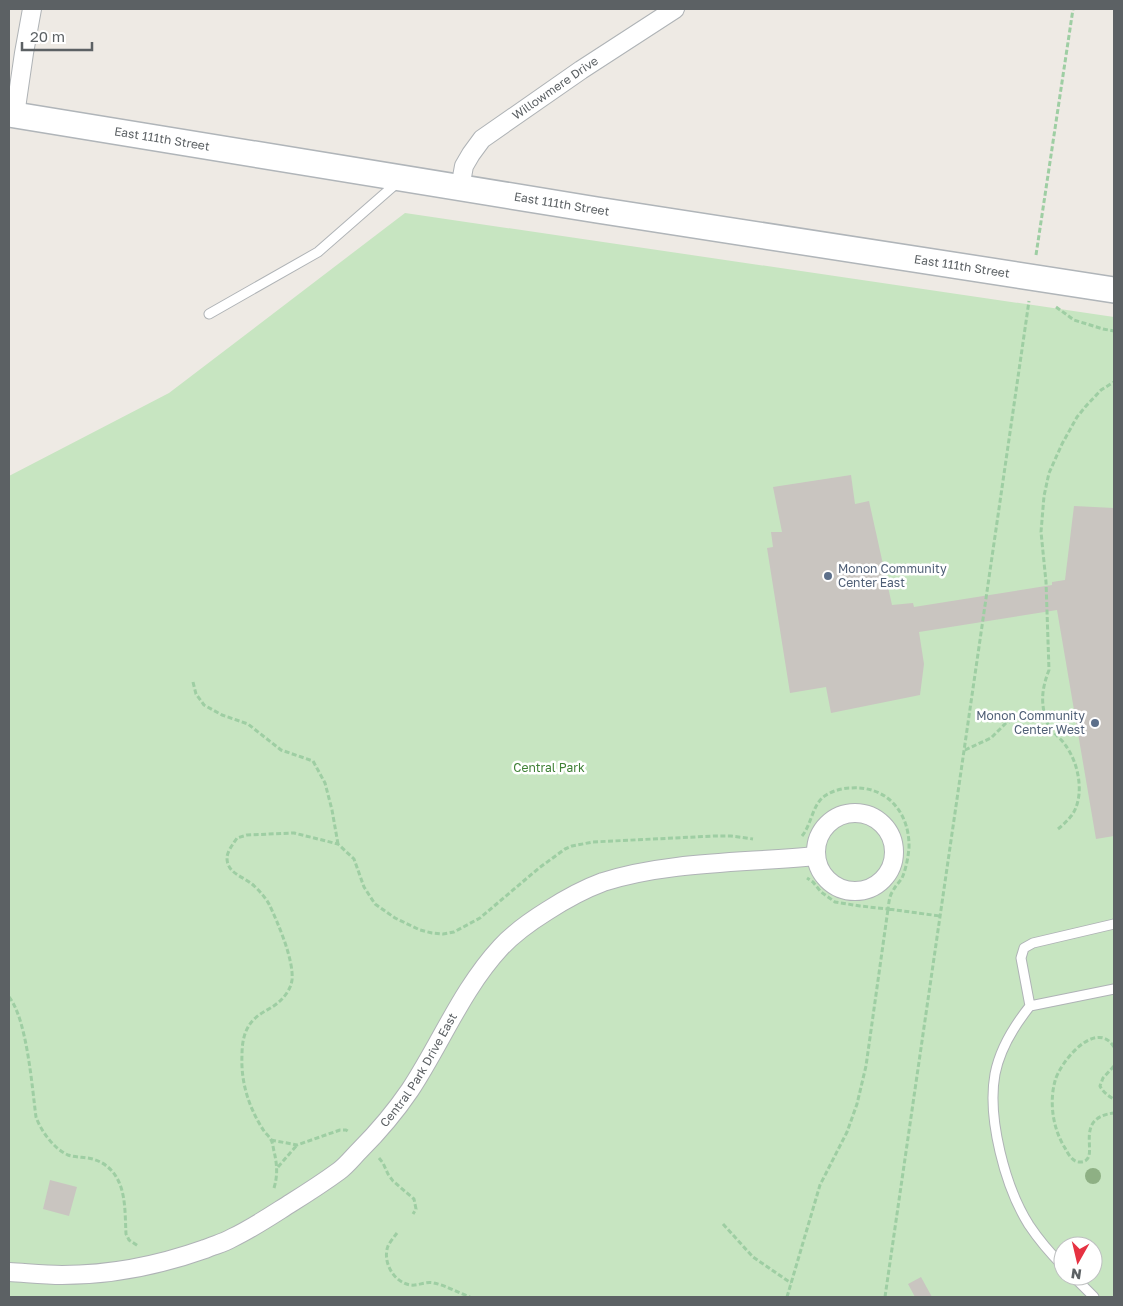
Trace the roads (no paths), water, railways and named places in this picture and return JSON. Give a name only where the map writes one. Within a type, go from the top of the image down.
[{"type":"main road","name":"East 111th Street","points":[[12,114],[460,188],[1114,290]]},
{"type":"street","points":[[12,114],[32,9]]},
{"type":"street","name":"Willowmere Drive","points":[[460,188],[464,166],[482,139],[580,70],[674,9]]},
{"type":"street","points":[[858,812],[879,820],[887,828],[894,850],[894,861],[882,881],[861,891],[850,891],[831,883],[821,871],[815,856],[816,844],[826,824],[835,817],[846,813],[858,812]]},
{"type":"street","name":"Central Park Drive East","points":[[9,1272],[63,1275],[91,1274],[168,1261],[191,1254],[230,1240],[246,1231],[342,1169],[372,1139],[408,1092],[468,991],[486,966],[514,935],[562,902],[600,883],[642,872],[685,866],[815,856]]},
{"type":"lane","points":[[209,314],[318,252],[402,178]]},
{"type":"lane","points":[[1030,1006],[1021,958],[1024,948],[1033,943],[1114,924]]},
{"type":"lane","points":[[1053,1256],[1028,1223],[1009,1182],[1002,1158],[994,1111],[993,1088],[996,1072],[1001,1052],[1018,1021],[1030,1006],[1114,989]]},
{"type":"lane","points":[[1083,1286],[1094,1297]]},
{"type":"place","name":"Monon Community Center East","points":[[828,576]]},
{"type":"place","name":"Monon Community Center West","points":[[1095,723]]},
{"type":"park label","name":"Central Park","points":[[549,768]]}]
